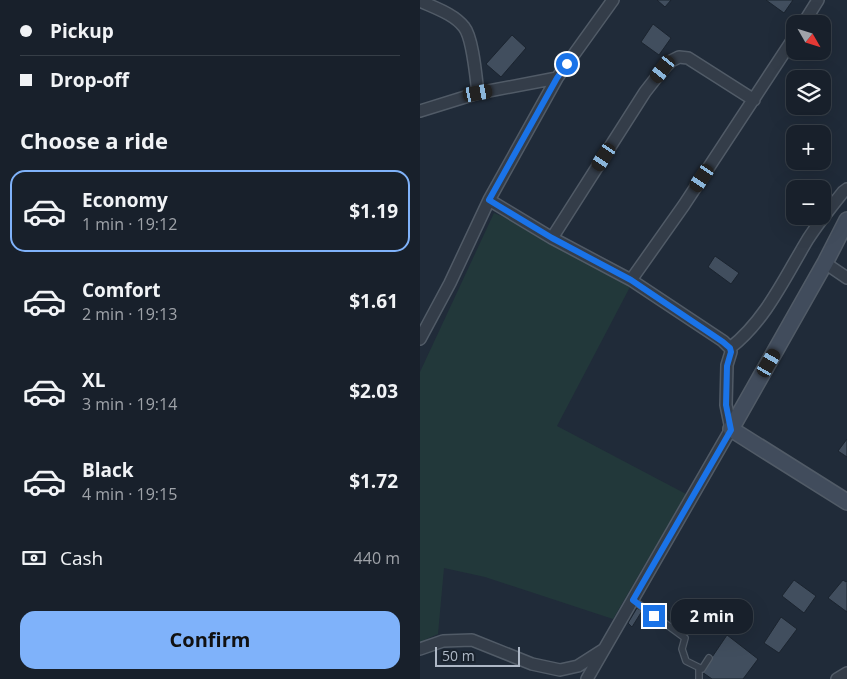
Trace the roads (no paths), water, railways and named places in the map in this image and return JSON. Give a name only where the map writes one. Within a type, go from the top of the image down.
[{"type":"street","points":[[420,339],[450,283],[489,200],[557,78],[613,0]]},
{"type":"street","points":[[809,15],[818,0]]},
{"type":"street","points":[[420,1],[447,14],[460,22],[466,29],[470,42],[478,93]]},
{"type":"street","points":[[631,280],[684,205],[786,50]]},
{"type":"street","points":[[552,238],[645,92],[671,61],[679,57],[688,58],[754,100]]},
{"type":"street","points":[[420,111],[478,93],[557,78]]},
{"type":"street","points":[[730,348],[741,340],[768,308],[808,239],[838,198],[847,189]]},
{"type":"street","points":[[489,200],[552,238],[631,280],[723,342],[730,348],[731,352],[727,366],[726,405],[731,430],[847,502]]},
{"type":"street","points":[[587,679],[731,430],[825,263],[847,220]]},
{"type":"street","points":[[825,263],[847,278]]},
{"type":"street","points":[[420,649],[443,641],[472,640],[532,664],[560,670],[578,666],[604,649]]},
{"type":"street","points":[[837,679],[847,673]]},
{"type":"lane","points":[[633,600],[685,638],[682,649],[686,661],[702,669],[709,658]]},
{"type":"lane","points":[[699,668],[699,679]]}]
